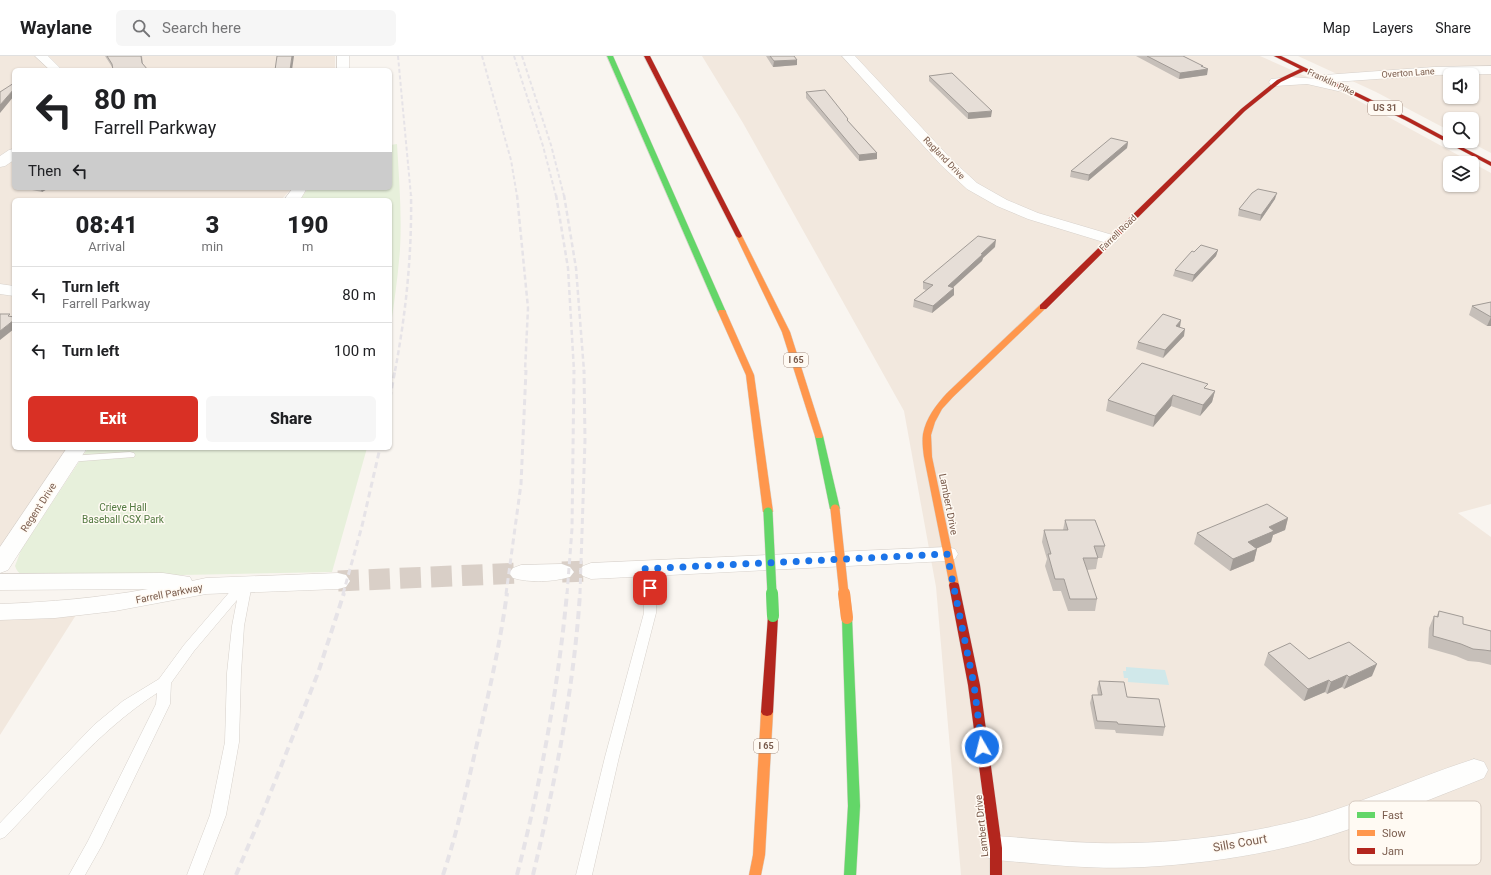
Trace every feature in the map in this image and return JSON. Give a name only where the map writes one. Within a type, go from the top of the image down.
[{"type":"main road","name":"I 65","points":[[610,56],[750,375],[768,512],[773,616],[760,855],[755,875]]},
{"type":"main road","name":"I 65","points":[[647,56],[761,278],[786,332],[804,382],[818,431],[835,509],[847,618],[854,806],[850,875]]},
{"type":"main road","name":"Franklin Pike","points":[[1277,56],[1351,91],[1491,164]]},
{"type":"main road","name":"Farrell Road","points":[[961,384],[1012,338],[1110,239],[1243,110],[1275,82],[1304,69]]},
{"type":"main road","name":"Lambert Drive","points":[[961,384],[938,408],[931,422],[927,435],[928,457],[974,685],[996,862]]},
{"type":"street","points":[[41,56],[55,68]]},
{"type":"street","points":[[343,56],[343,68]]},
{"type":"street","name":"Ragland Drive","points":[[848,56],[946,162],[972,186],[1002,203],[1032,216],[1058,225],[1110,239]]},
{"type":"street","name":"Overton Lane","points":[[1324,78],[1434,71],[1491,70]]},
{"type":"street","points":[[1275,82],[1293,80],[1316,82],[1351,91]]},
{"type":"street","points":[[0,163],[12,154]]},
{"type":"street","points":[[0,290],[12,291]]},
{"type":"street","name":"Regent Drive","points":[[0,565],[73,454]]},
{"type":"street","points":[[591,571],[947,554]]},
{"type":"street","points":[[521,573],[562,572]]},
{"type":"street","points":[[0,582],[162,581],[206,586]]},
{"type":"street","name":"Farrell Parkway","points":[[0,612],[55,610],[114,603],[206,586],[338,581]]},
{"type":"street","name":"Sills Court","points":[[1391,801],[1474,770]]},
{"type":"street","name":"Sills Court","points":[[996,862],[1211,849],[1282,836],[1349,817]]},
{"type":"lane","points":[[73,454],[130,455]]},
{"type":"lane","points":[[584,875],[612,757],[650,613],[650,588],[641,569]]},
{"type":"lane","points":[[0,833],[99,729],[128,706],[164,682],[189,648],[244,584]]},
{"type":"lane","points":[[195,875],[218,815],[232,742],[237,634],[244,584]]},
{"type":"lane","points":[[77,875],[94,845],[163,704],[164,682]]},
{"type":"shaded area","points":[[0,56],[335,56],[335,68],[12,68],[12,190],[290,190],[283,198],[12,198],[12,450],[66,450],[0,549]]},
{"type":"shaded area","points":[[702,56],[1260,56],[1348,95],[1460,156],[1443,156],[1443,192],[1479,192],[1479,166],[1491,173],[1491,504],[1458,513],[1491,537],[1491,875],[961,875],[936,587],[904,411],[743,123]]},
{"type":"shaded area","points":[[1298,56],[1491,56],[1491,153],[1479,147],[1479,112],[1443,112],[1443,127],[1376,92]]},
{"type":"shaded area","points":[[76,615],[0,735],[0,618]]},
{"type":"green space","points":[[397,144],[401,236],[392,316],[392,198],[301,198],[307,190],[392,190],[392,145]]},
{"type":"green space","name":"Crieve Hall Baseball CSX Park","points":[[87,450],[366,450],[332,572],[33,578],[22,575],[15,566],[21,550]]},
{"type":"water","points":[[1126,667],[1165,670],[1169,685],[1128,682],[1128,678],[1124,678],[1123,671],[1126,671]]},
{"type":"building","points":[[107,56],[141,56],[142,63],[146,68],[113,68]]},
{"type":"building","points":[[277,56],[292,56],[290,68],[275,68]]},
{"type":"building","points":[[770,56],[794,56],[797,60],[774,61]]},
{"type":"building","points":[[1147,56],[1183,56],[1208,69],[1180,73]]},
{"type":"building","points":[[952,73],[992,111],[968,113],[929,76]]},
{"type":"building","points":[[12,84],[12,91],[0,105],[0,92]]},
{"type":"building","points":[[825,90],[848,119],[847,120],[877,153],[859,155],[806,92]]},
{"type":"building","points":[[1111,138],[1128,142],[1089,175],[1071,171]]},
{"type":"building","points":[[1258,189],[1277,193],[1261,215],[1239,209],[1252,193]]},
{"type":"building","points":[[978,236],[996,240],[948,286],[954,288],[933,306],[914,300],[933,285],[923,282]]},
{"type":"building","points":[[1201,245],[1218,250],[1194,275],[1175,270],[1192,251],[1194,252]]},
{"type":"building","points":[[1491,302],[1491,317],[1472,306]]},
{"type":"building","points":[[0,314],[10,314],[8,316],[12,317],[12,322],[0,331]]},
{"type":"building","points":[[1163,314],[1181,320],[1176,326],[1185,329],[1165,350],[1138,342]]},
{"type":"building","points":[[1142,363],[1208,384],[1204,388],[1215,391],[1203,405],[1173,395],[1155,416],[1108,400]]},
{"type":"building","points":[[1267,504],[1288,518],[1269,527],[1274,531],[1248,542],[1257,549],[1233,559],[1197,533]]},
{"type":"building","points":[[1065,520],[1095,520],[1105,546],[1094,546],[1098,558],[1083,558],[1097,599],[1070,599],[1064,579],[1055,579],[1048,554],[1051,554],[1044,530],[1068,530]]},
{"type":"building","points":[[1439,611],[1463,617],[1463,624],[1491,631],[1491,651],[1473,649],[1433,636],[1434,616],[1438,617]]},
{"type":"building","points":[[1349,642],[1377,664],[1349,677],[1347,675],[1331,682],[1329,680],[1308,689],[1268,653],[1290,643],[1309,659]]},
{"type":"building","points":[[1099,681],[1124,682],[1127,697],[1159,699],[1165,727],[1097,721],[1092,695],[1102,695]]},
{"type":"tunnel","points":[[562,572],[591,571]]},
{"type":"tunnel","points":[[338,581],[521,573]]},
{"type":"railway","points":[[398,56],[411,196]]},
{"type":"railway","points":[[482,56],[511,160],[517,196]]},
{"type":"railway","points":[[514,56],[543,146],[556,196]]},
{"type":"railway","points":[[522,56],[551,145],[564,196]]},
{"type":"railway","points":[[517,195],[528,308],[525,371]]},
{"type":"railway","points":[[556,195],[568,268],[574,371]]},
{"type":"railway","points":[[564,195],[576,268],[584,371]]},
{"type":"railway","points":[[395,371],[408,283],[411,196]]},
{"type":"railway","points":[[392,387],[395,370]]},
{"type":"railway","points":[[506,594],[521,484],[526,370]]},
{"type":"railway","points":[[580,594],[585,440],[584,370]]},
{"type":"railway","points":[[567,594],[572,529],[574,371]]},
{"type":"railway","points":[[343,594],[362,526],[380,450]]},
{"type":"railway","points":[[236,875],[318,673],[344,593]]},
{"type":"railway","points":[[443,875],[461,812],[485,710],[507,593]]},
{"type":"railway","points":[[517,875],[534,805],[548,735],[559,664],[567,593]]},
{"type":"railway","points":[[533,875],[549,805],[562,735],[573,664],[580,593]]},
{"type":"traffic: fast","points":[[610,56],[722,312]]},
{"type":"traffic: fast","points":[[819,436],[835,509]]},
{"type":"traffic: fast","points":[[768,512],[773,616]]},
{"type":"traffic: fast","points":[[847,618],[854,806],[850,875]]},
{"type":"traffic: slow","points":[[739,236],[786,332],[819,436]]},
{"type":"traffic: slow","points":[[954,585],[928,457],[927,435],[931,422],[938,408],[950,395],[1043,307]]},
{"type":"traffic: slow","points":[[722,312],[750,375],[768,512]]},
{"type":"traffic: slow","points":[[835,509],[847,618]]},
{"type":"traffic: slow","points":[[755,875],[759,855],[767,712]]},
{"type":"traffic: jam","points":[[647,56],[739,236]]},
{"type":"traffic: jam","points":[[1277,56],[1407,119],[1491,164]]},
{"type":"traffic: jam","points":[[1043,307],[1243,110],[1279,81],[1304,69]]},
{"type":"traffic: jam","points":[[954,585],[974,685],[996,848],[996,875]]},
{"type":"traffic: jam","points":[[767,712],[773,616]]},
{"type":"route","points":[[650,588],[641,569],[947,554],[974,685],[982,747]]}]
